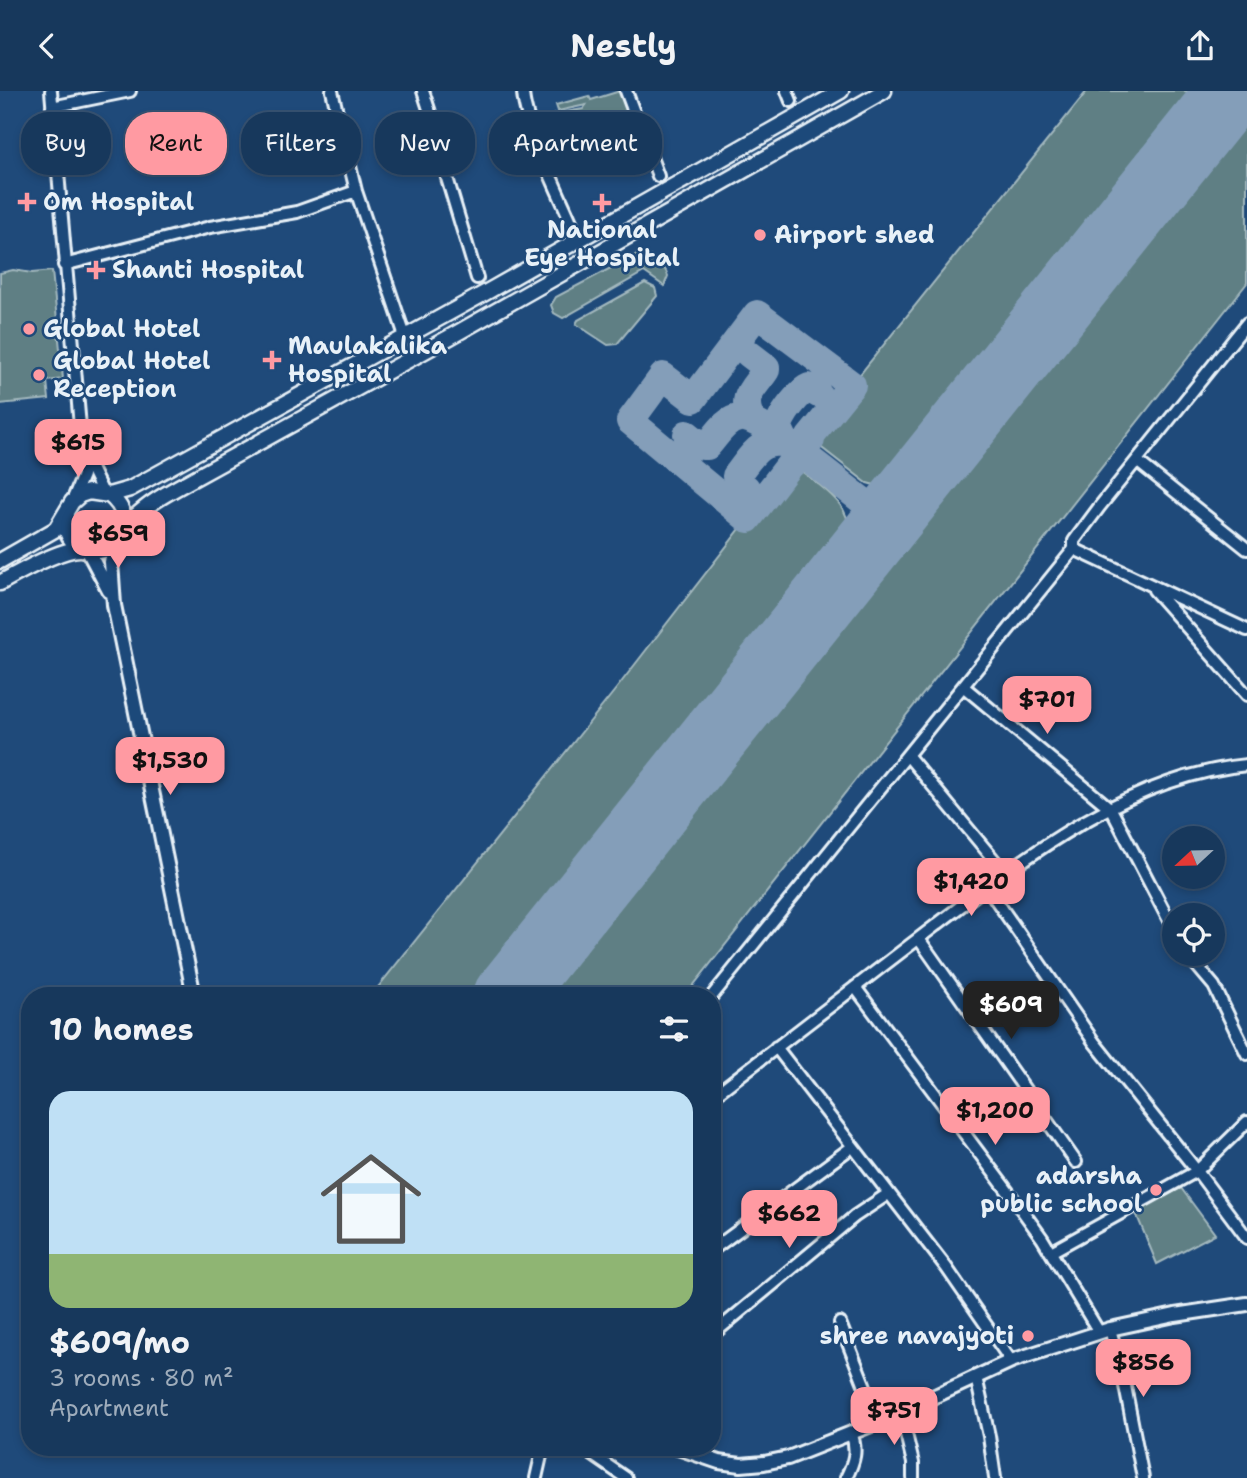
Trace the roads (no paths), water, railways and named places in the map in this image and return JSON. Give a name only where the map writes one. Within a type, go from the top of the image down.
[{"type":"highway","points":[[0,561],[50,534],[58,526],[69,506],[89,492],[106,494],[130,489],[841,91]]},
{"type":"highway","points":[[0,583],[37,564],[85,550],[100,551],[119,539],[142,510],[180,486],[450,337],[884,91]]},
{"type":"highway","points":[[106,494],[116,501],[124,517],[119,539]]},
{"type":"highway","points":[[69,506],[65,528],[74,544],[85,550]]},
{"type":"main road","points":[[119,539],[111,562],[114,605],[192,987]]},
{"type":"main road","points":[[85,550],[105,581],[114,605]]},
{"type":"main road","points":[[701,1456],[741,1465],[789,1458],[901,1413],[1011,1361],[1104,1330],[1247,1304]]},
{"type":"street","points":[[51,91],[82,450],[83,475],[69,506]]},
{"type":"street","points":[[52,107],[130,91]]},
{"type":"street","points":[[331,91],[356,191],[405,336]]},
{"type":"street","points":[[423,91],[477,278]]},
{"type":"street","points":[[523,91],[531,125],[572,224]]},
{"type":"street","points":[[626,91],[659,176]]},
{"type":"street","points":[[64,265],[210,227],[297,212],[356,191]]},
{"type":"street","points":[[719,987],[1074,549],[1074,541],[1247,323]]},
{"type":"street","points":[[82,450],[106,494]]},
{"type":"street","points":[[1138,461],[1247,549]]},
{"type":"street","points":[[1074,549],[1247,630]]},
{"type":"street","points":[[1149,585],[1247,695]]},
{"type":"street","points":[[964,687],[1111,809],[1162,907]]},
{"type":"street","points":[[908,756],[1005,873]]},
{"type":"street","points":[[721,1090],[1005,873],[1057,838],[1160,785],[1194,773],[1247,765]]},
{"type":"street","points":[[987,887],[1094,1042],[1247,1238]]},
{"type":"street","points":[[919,939],[1076,1162]]},
{"type":"street","points":[[1197,966],[1214,986],[1247,1054]]},
{"type":"street","points":[[855,987],[1021,1209],[1104,1330],[1124,1381],[1143,1478]]},
{"type":"street","points":[[776,1047],[946,1267],[1011,1361]]},
{"type":"street","points":[[1051,1252],[1196,1171],[1247,1122]]},
{"type":"street","points":[[721,1243],[852,1147]]},
{"type":"street","points":[[721,1328],[855,1216],[888,1194]]},
{"type":"street","points":[[840,1322],[879,1422]]},
{"type":"street","points":[[976,1377],[995,1478]]},
{"type":"street","points":[[901,1413],[914,1478]]},
{"type":"street","points":[[846,1478],[854,1461],[856,1445],[852,1433]]},
{"type":"street","points":[[536,1478],[541,1456]]},
{"type":"street","points":[[594,1456],[626,1478]]},
{"type":"place","name":"Om Hospital","points":[[27,202]]},
{"type":"place","name":"National Eye Hospital","points":[[602,203]]},
{"type":"place","name":"Airport shed","points":[[760,235]]},
{"type":"place","name":"Shanti Hospital","points":[[96,270]]},
{"type":"place","name":"Global Hotel","points":[[29,329]]},
{"type":"place","name":"Maulakalika Hospital","points":[[272,360]]},
{"type":"place","name":"Global Hotel Reception","points":[[39,375]]},
{"type":"place","name":"adarsha public school","points":[[1156,1190]]},
{"type":"place","name":"shree navajyoti","points":[[1028,1336]]}]
